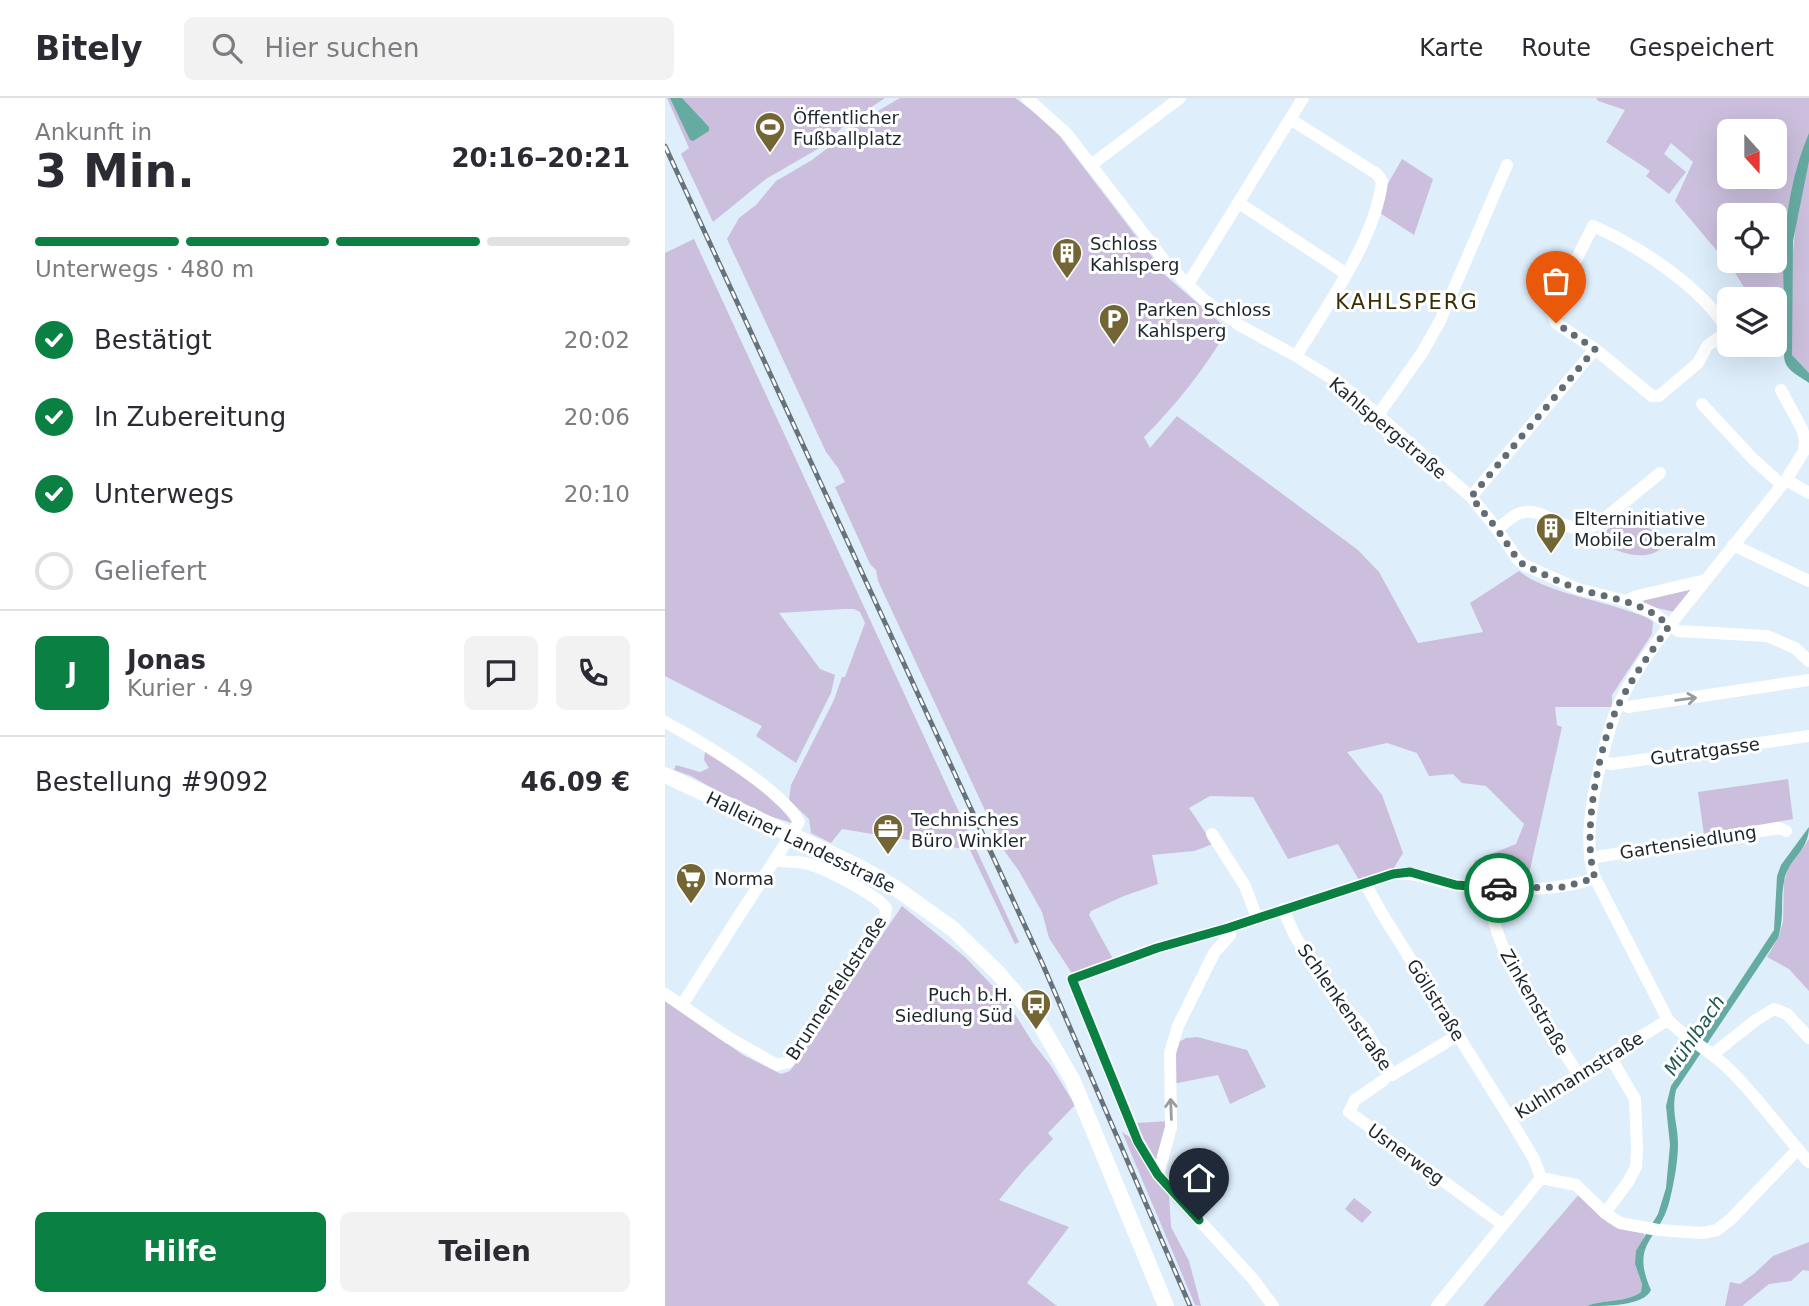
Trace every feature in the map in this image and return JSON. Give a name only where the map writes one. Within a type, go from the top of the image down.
[{"type":"main road","name":"Halleiner Landesstraße","points":[[665,775],[859,867],[930,911],[975,950],[1036,1017],[1078,1091],[1166,1306]]},
{"type":"street","name":"Kahlspergstraße","points":[[1027,98],[1047,113],[1067,134],[1167,264],[1203,299],[1239,326],[1296,356],[1339,383],[1378,415],[1471,497],[1524,565],[1578,589],[1626,601],[1653,613],[1669,626]]},
{"type":"street","points":[[1091,165],[1179,98]]},
{"type":"street","points":[[1188,284],[1303,98]]},
{"type":"street","points":[[1290,119],[1377,174],[1383,181],[1367,236],[1296,356]]},
{"type":"street","points":[[1378,415],[1436,329],[1507,165]]},
{"type":"street","points":[[1239,203],[1345,273]]},
{"type":"street","points":[[1593,226],[1611,234],[1664,268],[1699,296],[1722,320],[1728,331],[1707,346],[1698,363],[1659,396],[1652,396],[1595,349],[1556,323],[1552,312],[1593,226]]},
{"type":"street","points":[[1471,497],[1595,349]]},
{"type":"street","points":[[1781,390],[1802,429],[1804,451],[1783,482],[1669,626],[1620,703],[1613,717],[1591,809],[1590,858],[1595,878],[1668,1020],[1712,1052],[1733,1073],[1809,1162]]},
{"type":"street","points":[[1702,404],[1783,482],[1809,492]]},
{"type":"street","points":[[1497,529],[1521,513],[1535,513],[1572,528],[1588,529],[1598,524],[1660,473]]},
{"type":"street","points":[[1733,545],[1809,581]]},
{"type":"street","points":[[1626,601],[1706,580]]},
{"type":"street","points":[[1669,626],[1691,633],[1767,636],[1795,648],[1809,661]]},
{"type":"street","points":[[1620,703],[1627,707],[1809,680]]},
{"type":"street","points":[[665,722],[736,765],[781,801],[799,822],[682,1005],[665,994]]},
{"type":"street","name":"Gutratgasse","points":[[1601,762],[1612,764],[1809,736]]},
{"type":"street","name":"Gartensiedlung","points":[[1590,858],[1779,828],[1786,831]]},
{"type":"street","points":[[1212,834],[1245,886],[1257,918]]},
{"type":"street","name":"Brunnenfeldstraße","points":[[682,1005],[729,1038],[777,1066],[785,1065],[795,1054],[885,916],[885,905],[833,874],[807,863],[776,860]]},
{"type":"street","points":[[1273,1306],[1253,1279],[1158,1175],[1138,1142],[1072,979],[1157,948],[1228,928],[1393,874],[1410,872],[1456,885],[1489,888],[1564,887],[1595,878]]},
{"type":"street","name":"Göllstraße","points":[[1365,883],[1509,1117]]},
{"type":"street","name":"Zinkenstraße","points":[[1489,888],[1503,950],[1578,1074]]},
{"type":"street","name":"Schlenkenstraße","points":[[1283,909],[1295,936],[1330,991],[1365,1029],[1392,1075],[1458,1035]]},
{"type":"street","points":[[1158,1175],[1171,1127],[1170,1053],[1178,1026],[1214,953],[1230,935],[1228,928]]},
{"type":"street","points":[[1712,1052],[1774,1010],[1787,1014],[1809,1038]]},
{"type":"street","name":"Kuhlmannstraße","points":[[1541,1178],[1534,1159],[1509,1117],[1668,1020]]},
{"type":"street","points":[[1605,1213],[1636,1167],[1637,1149],[1635,1099],[1609,1055]]},
{"type":"street","name":"Usnerweg","points":[[1384,1080],[1355,1100],[1349,1112],[1502,1224]]},
{"type":"street","points":[[1437,1306],[1541,1178],[1576,1185],[1605,1213],[1621,1223],[1658,1230],[1702,1233],[1717,1230],[1731,1219],[1798,1149]]},
{"type":"shaded area","points":[[667,98],[885,98],[845,125],[821,147],[766,179],[713,222],[681,154],[689,148]]},
{"type":"shaded area","points":[[670,98],[682,98],[709,127],[709,131],[693,141],[690,140]]},
{"type":"shaded area","points":[[900,98],[1015,98],[1058,134],[1153,258],[1158,269],[1225,327],[1226,332],[1199,374],[1144,437],[1150,448],[1177,416],[1358,550],[1379,572],[1418,643],[1483,632],[1470,603],[1519,571],[1556,590],[1638,614],[1653,622],[1652,634],[1612,695],[1612,707],[1555,707],[1557,725],[1562,727],[1527,883],[1482,882],[1474,861],[1516,844],[1524,824],[1486,786],[1462,783],[1453,774],[1429,776],[1417,753],[1387,743],[1347,752],[1382,795],[1403,853],[1392,871],[1359,880],[1338,844],[1288,859],[1253,797],[1210,796],[1189,808],[1213,844],[1194,851],[1152,855],[1158,884],[1091,911],[1089,915],[1113,959],[1073,975],[1049,938],[1042,912],[1003,849],[878,581],[876,570],[870,564],[835,487],[845,482],[826,452],[727,239],[739,218],[756,205],[776,181],[812,160],[871,115]]},
{"type":"shaded area","points":[[1596,98],[1809,98],[1809,373],[1792,355],[1792,264],[1796,220],[1787,219],[1787,203],[1717,203],[1717,251],[1675,201],[1693,162],[1671,143],[1664,154],[1686,172],[1669,194],[1646,176],[1650,171],[1606,142],[1625,110]]},
{"type":"shaded area","points":[[1809,133],[1809,161],[1793,241],[1792,355],[1809,373],[1809,383],[1789,369],[1784,358],[1787,357],[1787,287],[1784,287],[1783,273],[1787,273],[1787,218],[1798,164]]},
{"type":"shaded area","points":[[1402,159],[1433,179],[1414,235],[1380,213],[1386,187]]},
{"type":"shaded area","points":[[694,239],[1019,942],[1015,944],[970,850],[842,829],[831,843],[811,833],[809,819],[789,800],[791,785],[834,700],[842,677],[845,677],[865,623],[860,612],[844,609],[779,613],[820,669],[835,675],[831,693],[796,763],[756,736],[762,726],[665,676],[665,253]]},
{"type":"shaded area","points":[[1735,273],[1784,273],[1785,287],[1744,287]]},
{"type":"shaded area","points":[[1624,516],[1652,530],[1665,545],[1649,555],[1640,555],[1621,552],[1594,541]]},
{"type":"shaded area","points":[[1693,589],[1675,612],[1643,602],[1644,599]]},
{"type":"shaded area","points":[[705,752],[759,788],[792,819],[792,823],[753,811],[691,776],[674,770],[676,765],[700,772],[709,768],[704,760]]},
{"type":"shaded area","points":[[1788,779],[1793,819],[1704,835],[1698,792]]},
{"type":"shaded area","points":[[1809,827],[1806,843],[1786,874],[1778,938],[1676,1090],[1674,1112],[1678,1144],[1674,1179],[1666,1213],[1645,1250],[1643,1261],[1651,1290],[1633,1302],[1587,1306],[1629,1298],[1641,1292],[1642,1284],[1635,1264],[1636,1251],[1658,1214],[1666,1188],[1670,1145],[1666,1106],[1671,1086],[1774,930],[1777,876],[1781,865]]},
{"type":"shaded area","points":[[1809,839],[1809,991],[1789,969],[1767,957],[1778,938],[1783,922],[1784,882],[1788,869]]},
{"type":"shaded area","points":[[902,906],[965,957],[1006,1000],[1075,1105],[1048,1133],[1053,1139],[999,1200],[1069,1227],[1027,1283],[1057,1306],[665,1306],[665,998],[743,1055],[781,1074],[790,1071]]},
{"type":"shaded area","points":[[1197,1037],[1247,1050],[1266,1087],[1230,1104],[1218,1075],[1173,1084],[1172,1059],[1179,1042]]},
{"type":"shaded area","points":[[1170,1121],[1163,1174],[1169,1195],[1171,1227],[1189,1261],[1201,1306],[1195,1305],[1122,1132],[1131,1138],[1141,1158],[1136,1123]]},
{"type":"shaded area","points":[[1581,1192],[1607,1222],[1645,1233],[1635,1264],[1642,1284],[1641,1292],[1629,1298],[1587,1306],[1483,1306]]},
{"type":"shaded area","points":[[1354,1198],[1372,1212],[1362,1223],[1345,1209]]},
{"type":"shaded area","points":[[1809,1242],[1809,1271],[1803,1270],[1791,1281],[1769,1284],[1742,1306],[1725,1306],[1730,1282],[1740,1284],[1773,1256]]},
{"type":"railway","points":[[665,146],[1043,965],[1190,1306]]},
{"type":"way so far","points":[[1499,888],[1564,887],[1595,878],[1590,858],[1591,809],[1613,717],[1637,673],[1669,626],[1653,613],[1626,601],[1578,589],[1524,565],[1471,497],[1595,349],[1556,323]]},
{"type":"place","name":"Öffentlicher Fußballplatz","points":[[770,154]]},
{"type":"place","name":"Schloss Kahlsperg","points":[[1067,280]]},
{"type":"place","name":"Parken Schloss Kahlsperg","points":[[1114,346]]},
{"type":"place","name":"Elterninitiative Mobile Oberalm","points":[[1551,555]]},
{"type":"place","name":"Technisches Büro Winkler","points":[[888,856]]},
{"type":"place","name":"Norma","points":[[691,905]]},
{"type":"place","name":"Puch b.H. Siedlung Süd","points":[[1036,1031]]},
{"type":"district","name":"KAHLSPERG","points":[[1407,302]]},
{"type":"route","points":[[1199,1220],[1158,1175],[1138,1142],[1072,979],[1157,948],[1228,928],[1393,874],[1410,872],[1456,885],[1499,888]]},
{"type":"water label","name":"Mühlbach","points":[[1694,1035]]}]
